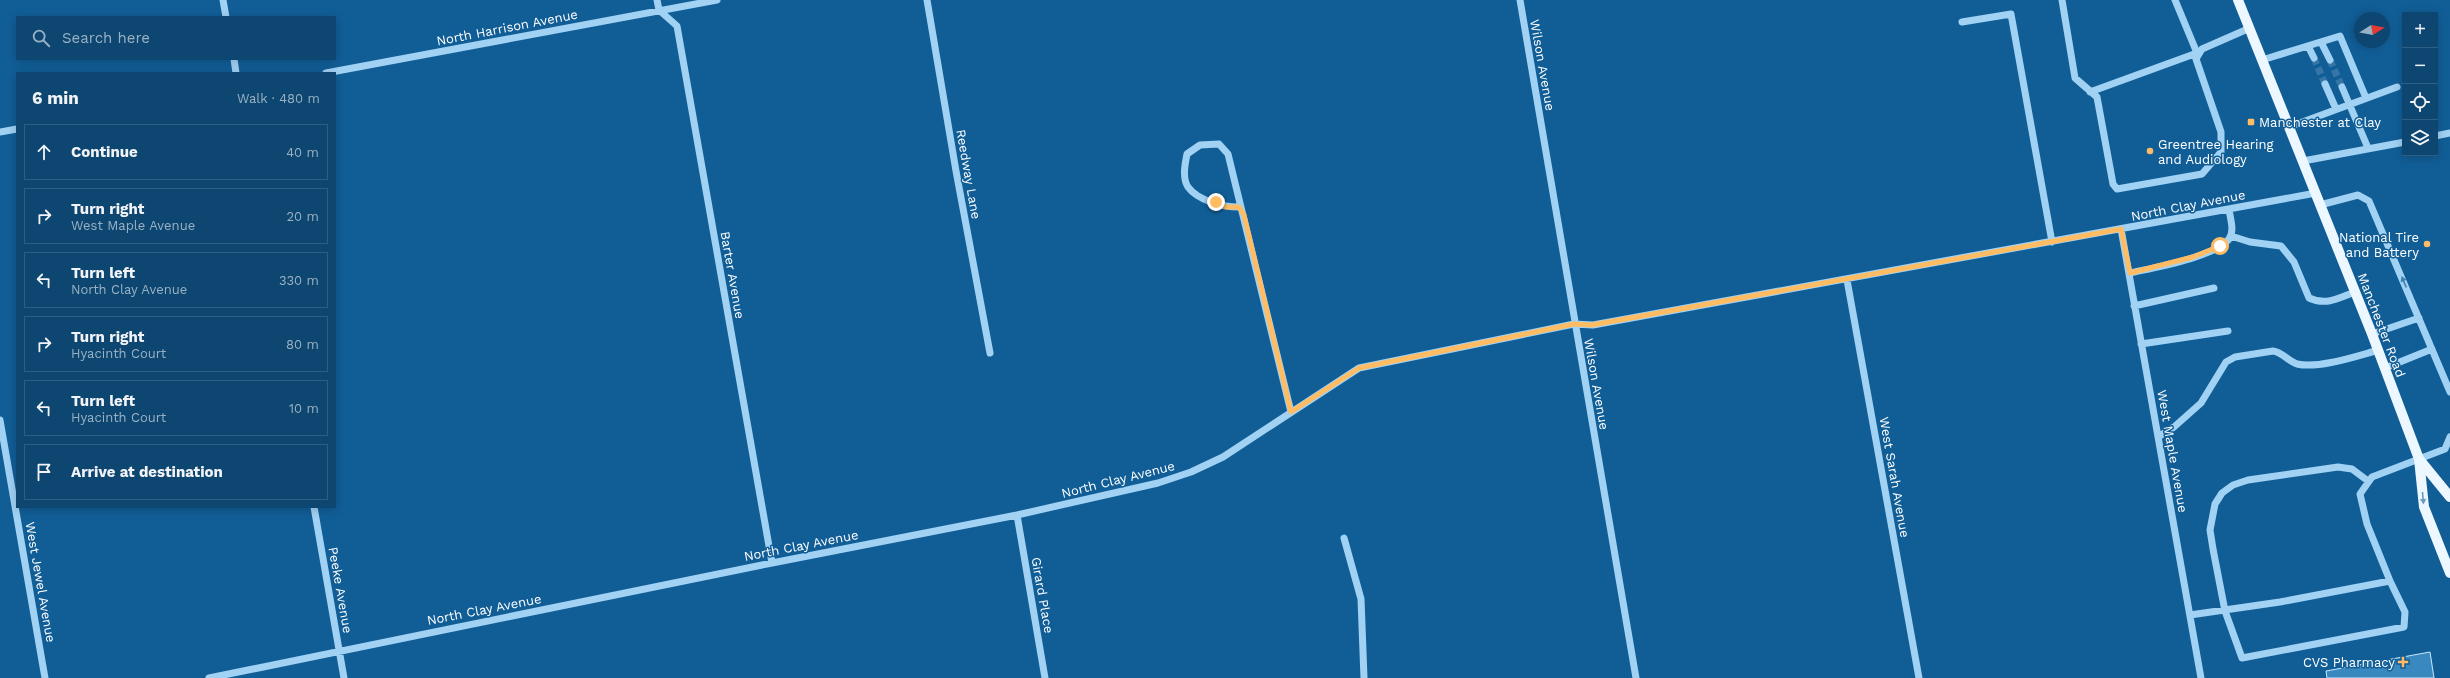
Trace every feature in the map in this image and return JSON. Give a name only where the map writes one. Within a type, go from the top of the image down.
[{"type":"main road","name":"Manchester Road","points":[[2238,0],[2379,350],[2419,459],[2424,507],[2450,572]]},
{"type":"main road","name":"Manchester Road","points":[[2419,459],[2450,497]]},
{"type":"street","points":[[223,0],[226,16]]},
{"type":"street","points":[[657,0],[659,10]]},
{"type":"street","name":"North Harrison Avenue","points":[[331,72],[717,0]]},
{"type":"street","name":"Reedway Lane","points":[[927,0],[956,171],[990,353]]},
{"type":"street","name":"Wilson Avenue","points":[[1520,0],[1574,324],[1636,678]]},
{"type":"street","points":[[2062,0],[2076,78],[2097,97],[2113,184],[2117,190],[2202,174],[2221,152],[2223,145],[2221,132],[2196,59],[2202,49],[2250,28]]},
{"type":"street","points":[[2175,0],[2198,54]]},
{"type":"street","name":"Barter Avenue","points":[[659,10],[677,26],[772,562]]},
{"type":"street","points":[[1962,22],[2011,14],[2052,242]]},
{"type":"street","points":[[2262,60],[2340,36],[2366,98]]},
{"type":"street","points":[[2321,42],[2330,60]]},
{"type":"street","points":[[2308,46],[2314,58]]},
{"type":"street","points":[[2090,92],[2198,54]]},
{"type":"street","points":[[234,60],[236,72]]},
{"type":"street","points":[[2325,84],[2336,110]]},
{"type":"street","points":[[2342,87],[2368,148]]},
{"type":"street","points":[[2289,127],[2397,87]]},
{"type":"street","points":[[0,132],[16,128]]},
{"type":"street","points":[[2438,135],[2450,133]]},
{"type":"street","points":[[2303,160],[2402,142]]},
{"type":"street","points":[[1239,207],[1226,207],[1200,196],[1188,187],[1184,171],[1187,154],[1200,145],[1219,144],[1228,154],[1232,167],[1239,207],[1244,215],[1291,412]]},
{"type":"street","name":"North Clay Avenue","points":[[209,678],[772,562],[1017,515],[1158,484],[1191,472],[1223,457],[1359,368],[1574,324],[1592,325],[1847,280],[2316,193]]},
{"type":"street","points":[[2320,204],[2358,195],[2369,201],[2450,392]]},
{"type":"street","points":[[2130,273],[2193,257],[2220,246],[2231,236],[2232,232],[2229,209]]},
{"type":"street","name":"West Maple Avenue","points":[[2121,229],[2202,678]]},
{"type":"street","points":[[2231,236],[2250,242],[2281,246],[2294,262],[2309,298],[2316,301],[2331,302],[2355,292]]},
{"type":"street","name":"West Sarah Avenue","points":[[1847,280],[1919,678]]},
{"type":"street","points":[[2134,306],[2214,288]]},
{"type":"street","points":[[2372,334],[2419,318]]},
{"type":"street","points":[[2141,344],[2228,331]]},
{"type":"street","points":[[2385,368],[2432,349]]},
{"type":"street","points":[[2158,437],[2174,427],[2200,403],[2223,367],[2230,359],[2273,351],[2295,363],[2308,364],[2349,358],[2379,350]]},
{"type":"street","name":"West Jewel Avenue","points":[[0,420],[46,678]]},
{"type":"street","points":[[2368,481],[2352,469],[2338,466],[2248,480],[2233,485],[2222,493],[2211,516],[2210,530],[2225,611],[2242,658],[2302,648],[2404,627],[2404,612],[2390,581],[2361,506],[2360,494],[2372,477],[2444,449],[2450,437]]},
{"type":"street","name":"Peeke Avenue","points":[[314,508],[344,678]]},
{"type":"street","name":"Girard Place","points":[[1017,515],[1045,678]]},
{"type":"street","points":[[1344,538],[1361,599],[1364,678]]},
{"type":"street","points":[[2190,615],[2225,611],[2390,581]]},
{"type":"building","name":"CVS Pharmacy","points":[[2430,652],[2434,678],[2327,678],[2326,671]]},
{"type":"tunnel","points":[[2314,58],[2325,84]]},
{"type":"tunnel","points":[[2330,60],[2342,87]]},
{"type":"place","name":"Manchester at Clay","points":[[2251,122]]},
{"type":"place","name":"Greentree Hearing and Audiology","points":[[2150,151]]},
{"type":"place","name":"National Tire and Battery","points":[[2427,244]]},
{"type":"place","name":"CVS Pharmacy","points":[[2403,662]]},
{"type":"route","points":[[1216,202],[1226,207],[1239,207],[1244,215],[1291,412],[1359,368],[1574,324],[1592,325],[1847,280],[2121,229],[2130,273],[2193,257],[2220,246]]}]
